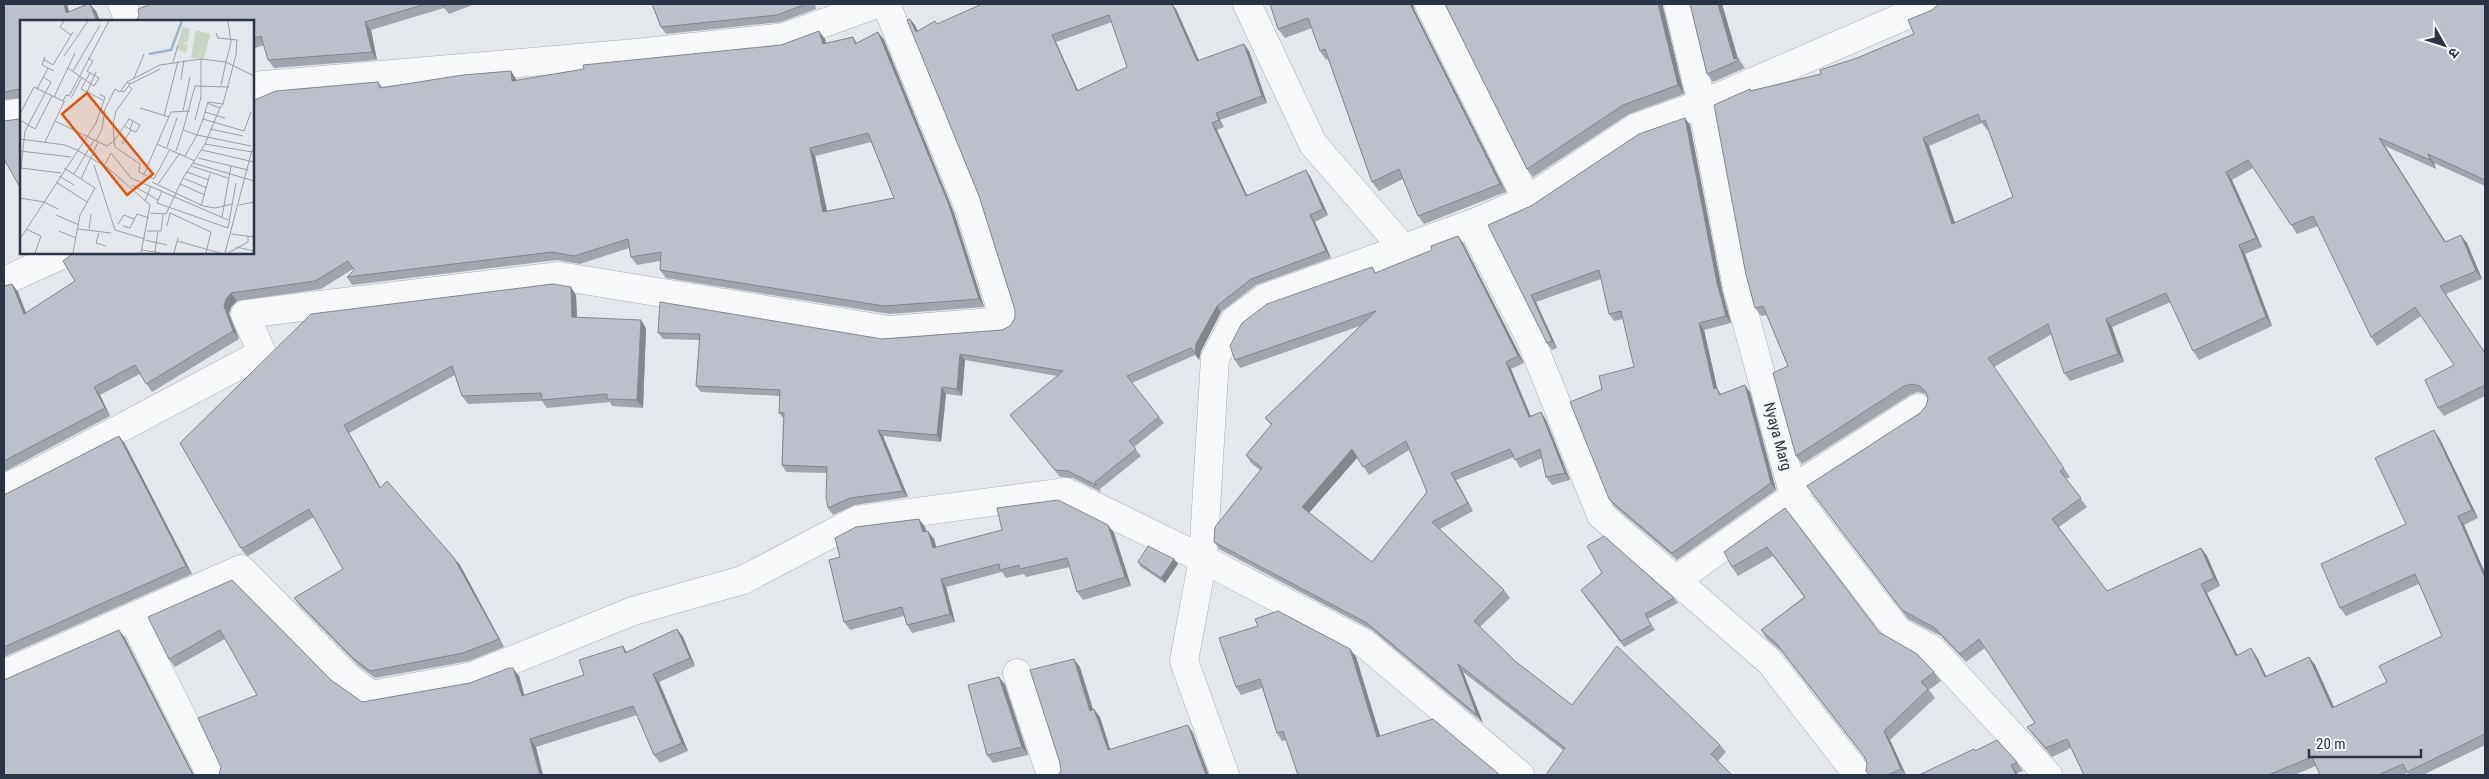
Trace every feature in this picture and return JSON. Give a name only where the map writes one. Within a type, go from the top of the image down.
[{"type":"street","points":[[122,4],[129,20]]},
{"type":"street","points":[[254,86],[636,53],[785,37],[876,4]]},
{"type":"street","points":[[4,488],[27,478],[262,353],[245,314],[559,276],[889,330],[1005,321],[969,208],[886,4]]},
{"type":"street","points":[[1247,4],[1313,144],[1403,248]]},
{"type":"street","points":[[1429,4],[1527,200]]},
{"type":"street","name":"Nyaya Marg","points":[[1678,4],[1702,104],[1737,287],[1794,496],[1898,631],[1933,650],[2048,775]]},
{"type":"street","points":[[1225,775],[1184,661],[1203,559],[1215,358],[1235,320],[1265,298],[1470,224],[1527,200],[1637,127],[1702,104],[1932,4]]},
{"type":"street","points":[[4,116],[20,112]]},
{"type":"street","points":[[1470,224],[1532,340],[1602,515],[1770,662],[1858,775]]},
{"type":"street","points":[[4,281],[64,254]]},
{"type":"street","points":[[1676,580],[1794,496],[1797,486],[1918,408]]},
{"type":"street","points":[[4,674],[241,569],[348,676],[372,695],[473,676],[633,611],[743,580],[857,520],[1066,492],[1203,559],[1365,644],[1520,775]]},
{"type":"street","points":[[132,617],[211,775]]},
{"type":"street","points":[[1017,673],[1050,775]]},
{"type":"building","points":[[4,4],[64,4],[66,13],[90,4],[97,20],[20,20],[20,89],[4,92]]},
{"type":"building","points":[[151,4],[426,4],[365,22],[372,52],[268,60],[261,36],[254,38],[254,20],[137,20],[139,16],[138,9]]},
{"type":"building","points":[[652,4],[806,4],[777,15],[661,27]]},
{"type":"building","points":[[982,4],[1172,4],[1197,61],[1244,44],[1262,96],[1216,113],[1219,120],[1212,123],[1246,196],[1306,170],[1323,209],[1310,215],[1326,251],[1251,279],[1217,306],[1196,344],[1195,353],[1191,348],[1127,376],[1159,417],[1129,441],[1136,449],[1095,482],[1096,485],[1068,471],[1055,470],[1010,415],[1063,371],[960,354],[957,389],[942,387],[937,435],[878,430],[903,491],[850,498],[828,508],[826,497],[827,467],[782,465],[784,413],[779,413],[780,390],[696,386],[700,334],[658,333],[660,302],[882,339],[1002,330],[1010,326],[1015,318],[1015,310],[979,196],[907,20],[910,19],[916,32],[935,21],[937,24]],"holes":[[[1109,15],[1127,67],[1077,91],[1052,35]]]},
{"type":"building","points":[[1270,4],[1410,4],[1500,184],[1418,216],[1399,169],[1372,182],[1325,49],[1320,51],[1308,18],[1278,29]]},
{"type":"building","points":[[1445,4],[1658,4],[1678,85],[1623,105],[1527,169]]},
{"type":"building","points":[[1690,4],[1718,4],[1734,59],[1738,58],[1739,60],[1707,74]]},
{"type":"building","points":[[1939,4],[2485,4],[2485,180],[2428,154],[2430,160],[2379,138],[2445,242],[2461,235],[2476,271],[2440,286],[2485,353],[2485,385],[2438,408],[2425,380],[2454,365],[2415,307],[2371,337],[2313,216],[2291,225],[2248,160],[2226,172],[2256,238],[2239,245],[2266,317],[2193,351],[2166,293],[2106,319],[2118,354],[2064,373],[2048,324],[1988,358],[2064,468],[2060,471],[2081,498],[2052,519],[2107,591],[2201,548],[2214,578],[2201,584],[2236,656],[2251,648],[2265,677],[2309,657],[2332,708],[2387,682],[2379,666],[2442,636],[2415,574],[2340,608],[2321,564],[2406,524],[2375,458],[2434,430],[2472,510],[2458,516],[2485,578],[2485,734],[2407,772],[2403,764],[2378,775],[2320,775],[2312,757],[2268,775],[2084,775],[2067,739],[2046,748],[2027,727],[2035,723],[1979,639],[1960,654],[1935,628],[1902,610],[1807,486],[1920,413],[1926,406],[1928,398],[1920,386],[1912,384],[1904,386],[1796,456],[1773,373],[1788,366],[1763,306],[1755,308],[1746,275],[1714,105],[1750,89],[1750,91],[1821,74],[1820,70],[1857,58],[1914,34],[1908,20],[1932,10]],"holes":[[[1978,114],[1981,122],[1985,120],[2013,197],[1952,224],[1923,138]]]},
{"type":"building","points":[[819,31],[823,44],[853,37],[855,44],[878,32],[949,205],[979,299],[884,306],[660,270],[661,252],[631,257],[628,239],[574,256],[552,252],[347,277],[354,270],[348,261],[315,281],[231,293],[226,299],[224,306],[233,331],[146,384],[135,365],[94,387],[105,408],[4,461],[4,286],[12,284],[24,314],[75,281],[63,261],[72,254],[254,254],[254,100],[276,91],[378,82],[380,88],[463,75],[511,71],[512,81],[584,69],[583,65],[781,45]],"holes":[[[868,133],[894,198],[823,212],[810,148]]]},
{"type":"building","points":[[1685,118],[1717,283],[1726,316],[1699,323],[1714,389],[1717,388],[1719,395],[1745,385],[1771,483],[1672,553],[1609,499],[1570,402],[1602,389],[1599,376],[1634,367],[1621,311],[1609,314],[1599,270],[1531,295],[1552,341],[1547,343],[1488,225],[1531,206],[1639,134]]},
{"type":"building","points":[[19,119],[20,187],[4,159],[4,121]]},
{"type":"building","points":[[1458,236],[1518,356],[1506,362],[1529,417],[1541,412],[1565,473],[1546,477],[1540,449],[1515,460],[1510,449],[1451,473],[1468,503],[1432,522],[1504,590],[1474,621],[1515,661],[1572,705],[1617,646],[1720,745],[1711,754],[1732,775],[1549,775],[1547,773],[1565,748],[1458,664],[1477,715],[1367,623],[1214,542],[1215,527],[1262,468],[1246,455],[1272,424],[1265,418],[1376,311],[1235,360],[1230,346],[1242,323],[1267,304],[1372,267],[1375,273],[1432,250],[1431,246]],"holes":[[[1406,441],[1427,492],[1372,562],[1302,507],[1352,449],[1363,467]]]},
{"type":"building","points":[[553,284],[571,287],[572,317],[641,320],[637,400],[607,399],[607,394],[542,400],[541,393],[462,396],[452,366],[344,425],[380,488],[387,481],[454,558],[499,639],[463,653],[370,671],[353,658],[294,598],[343,569],[309,509],[243,548],[240,547],[180,443],[311,314]]},
{"type":"building","points":[[119,436],[186,566],[4,647],[4,495]]},
{"type":"building","points":[[1058,500],[1108,525],[1125,577],[1077,592],[1067,558],[1020,569],[1019,565],[1000,570],[999,564],[941,579],[950,614],[907,625],[902,607],[844,622],[829,560],[840,557],[835,538],[856,527],[919,519],[923,532],[928,531],[933,548],[1002,530],[997,508]]},
{"type":"building","points":[[1785,508],[1879,632],[1917,654],[1934,672],[1921,682],[1928,689],[1884,731],[1901,769],[1888,775],[1869,775],[1866,771],[1867,763],[1864,756],[1776,643],[1761,630],[1805,597],[1767,547],[1732,567],[1724,552]]},
{"type":"building","points":[[1604,536],[1674,598],[1645,614],[1651,625],[1621,641],[1581,590],[1602,573],[1587,546]]},
{"type":"building","points":[[1148,546],[1174,559],[1161,578],[1138,562]]},
{"type":"building","points":[[232,580],[331,680],[362,702],[470,683],[509,668],[513,668],[522,696],[584,675],[579,660],[623,646],[625,653],[677,629],[690,658],[653,674],[682,743],[654,755],[633,706],[530,739],[540,775],[219,775],[221,767],[198,718],[257,695],[220,630],[169,659],[148,617]]},
{"type":"building","points":[[1278,611],[1350,649],[1377,737],[1433,719],[1500,775],[1298,775],[1283,731],[1277,733],[1260,679],[1236,687],[1219,638],[1258,626],[1255,619]]},
{"type":"building","points":[[119,630],[193,775],[4,775],[4,680]]},
{"type":"building","points":[[1074,659],[1090,711],[1094,709],[1108,750],[1188,725],[1207,775],[1058,775],[1061,771],[1060,763],[1030,670]]},
{"type":"building","points":[[999,677],[1022,747],[987,755],[968,685]]},
{"type":"building","points":[[1997,740],[2017,762],[2011,765],[2016,775],[1919,775],[1974,749],[1975,751]]}]
